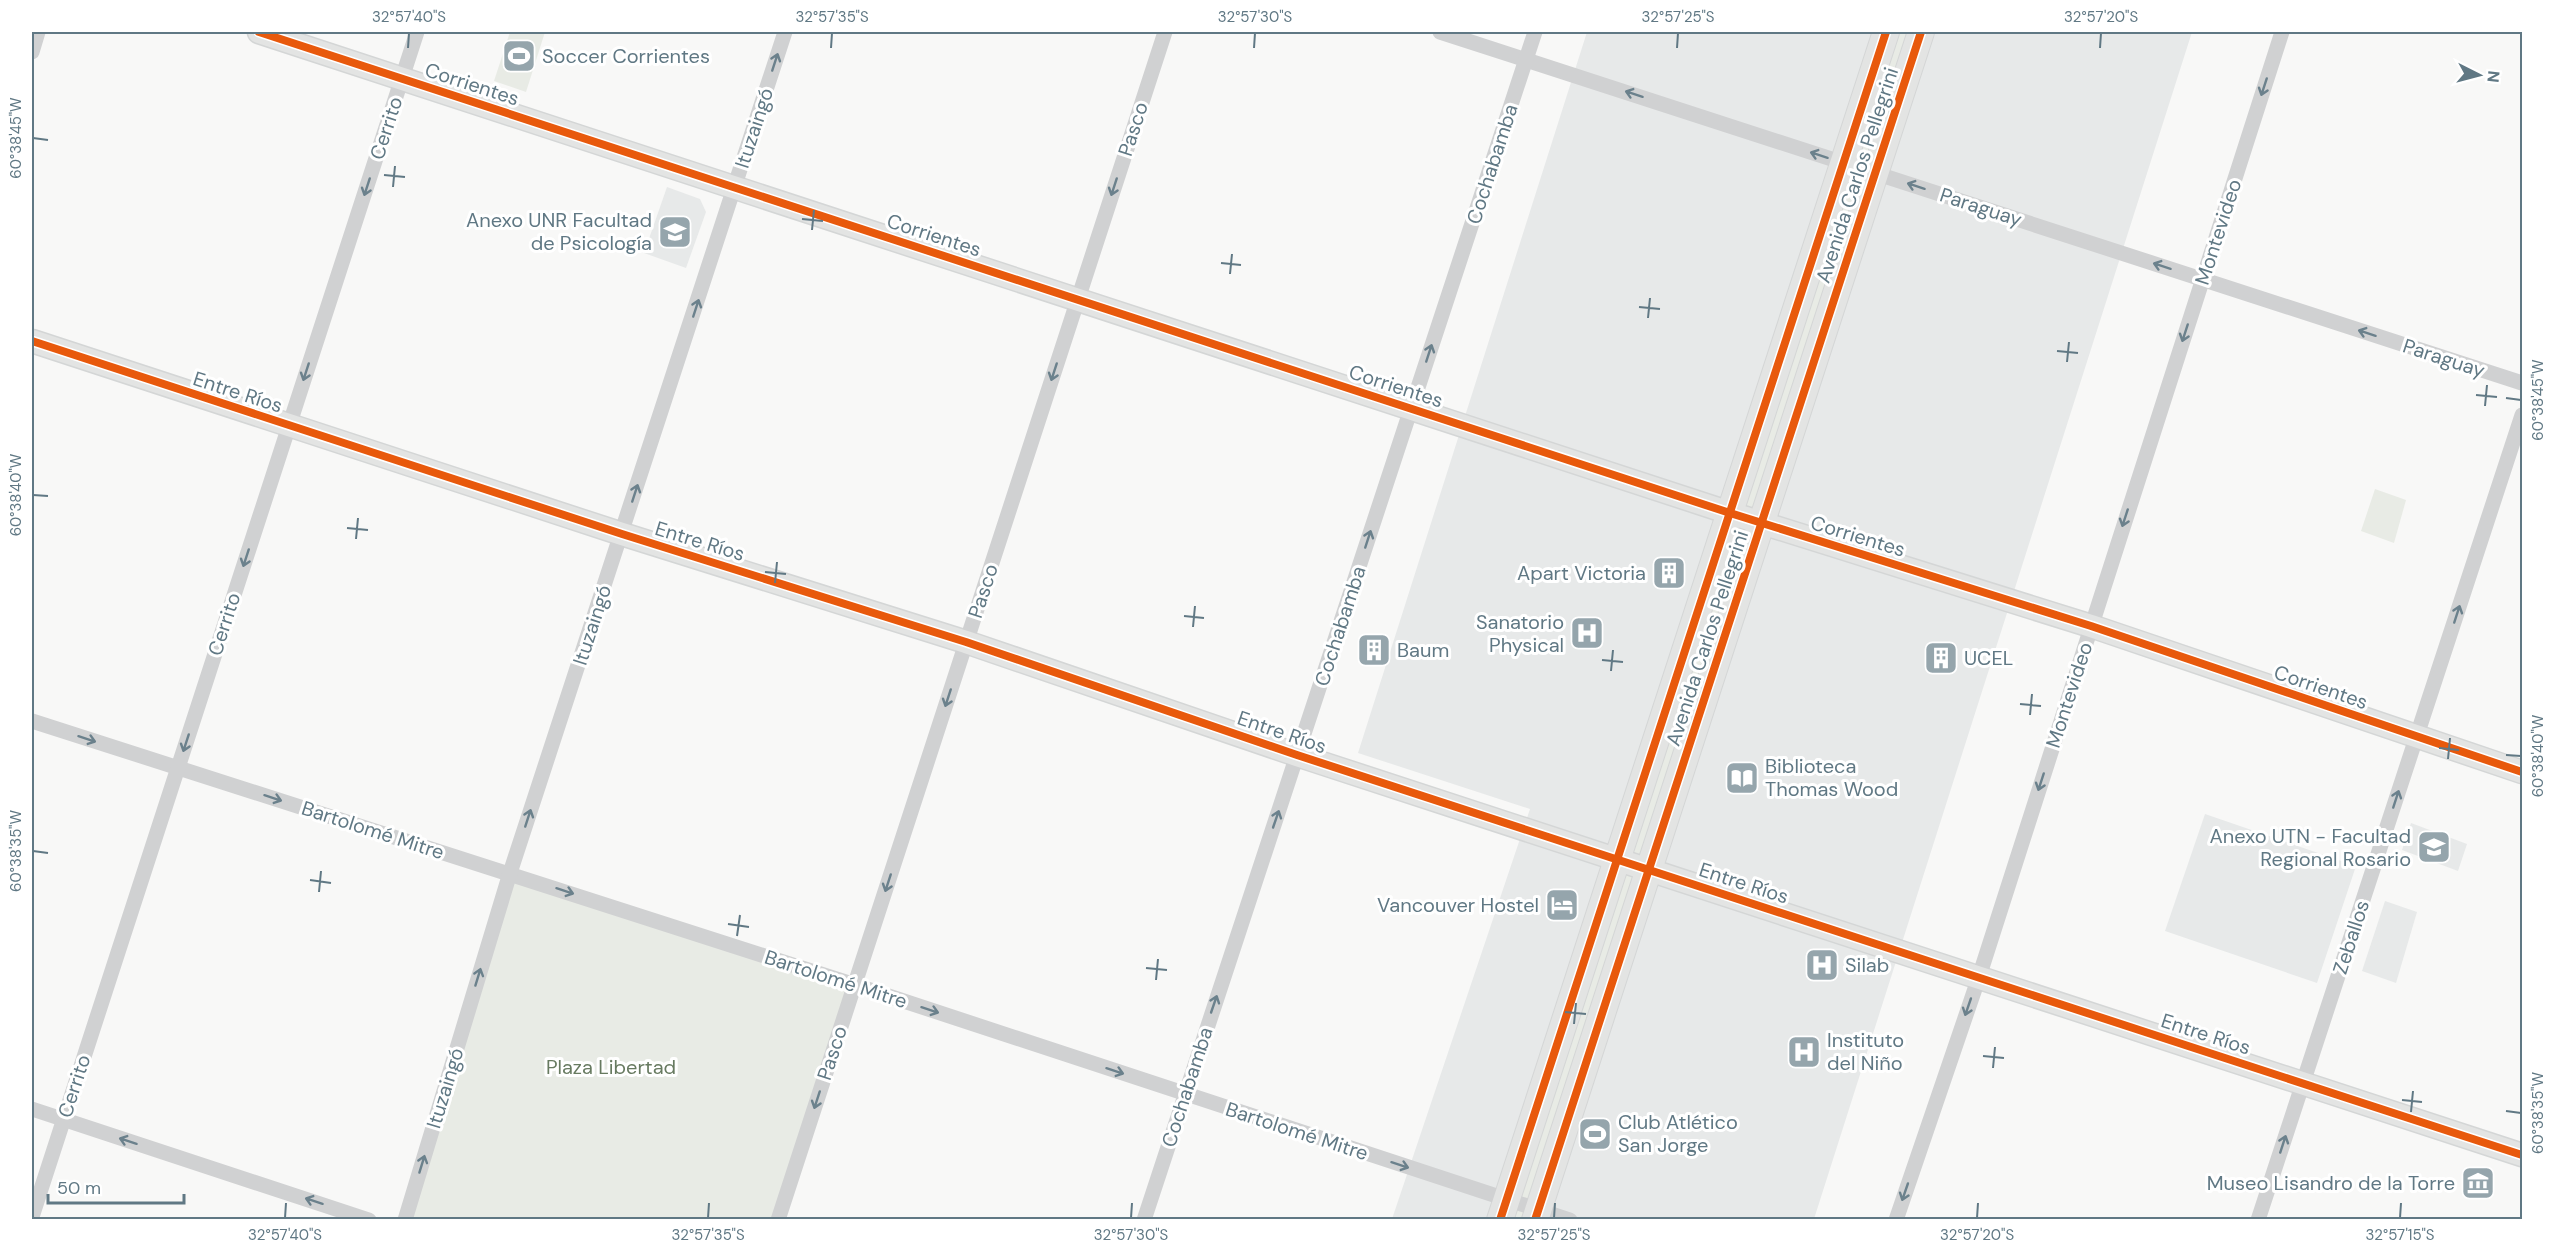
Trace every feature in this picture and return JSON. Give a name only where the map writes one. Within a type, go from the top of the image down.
[{"type":"main road","name":"Corrientes","points":[[260,32],[1730,513],[2091,626],[2416,738],[2523,772]]},
{"type":"main road","name":"Avenida Carlos Pellegrini","points":[[1503,1209],[1886,32]]},
{"type":"main road","name":"Avenida Carlos Pellegrini","points":[[1536,1214],[1921,32]]},
{"type":"main road","name":"Entre Ríos","points":[[32,341],[622,534],[966,642],[1298,754],[2523,1155]]},
{"type":"street","points":[[32,52],[38,32]]},
{"type":"street","name":"Cerrito","points":[[32,1217],[417,32]]},
{"type":"street","name":"Ituzaingó","points":[[405,1220],[510,873],[785,32]]},
{"type":"street","name":"Pasco","points":[[777,1220],[1165,32]]},
{"type":"street","name":"Paraguay","points":[[1440,32],[2523,383]]},
{"type":"street","name":"Cochabamba","points":[[1144,1220],[1535,32]]},
{"type":"street","name":"Montevideo","points":[[1896,1220],[1979,977],[2282,32]]},
{"type":"street","name":"Zeballos","points":[[2258,1220],[2523,415]]},
{"type":"street","name":"Bartolomé Mitre","points":[[32,721],[855,984],[1184,1094],[1503,1209],[1570,1220]]},
{"type":"street","points":[[32,1109],[369,1220]]},
{"type":"shaded area","points":[[1587,32],[2192,32],[1814,1219],[1392,1219],[1530,809],[1358,753]]},
{"type":"shaded area","name":"Anexo UNR Facultad de Psicología","points":[[667,187],[700,199],[706,212],[686,268],[644,253]]},
{"type":"shaded area","points":[[2205,814],[2356,866],[2317,983],[2165,931]]},
{"type":"shaded area","name":"Anexo UTN - Facultad Regional Rosario","points":[[2411,823],[2467,844],[2458,871],[2402,850]]},
{"type":"shaded area","points":[[2385,901],[2417,912],[2396,983],[2362,971]]},
{"type":"green space","name":"Soccer Corrientes","points":[[510,32],[545,32],[526,92],[494,81]]},
{"type":"green space","points":[[1886,32],[1921,32],[1535,1219],[1500,1220]]},
{"type":"green space","points":[[2375,489],[2406,500],[2394,543],[2361,531]]},
{"type":"green space","name":"Plaza Libertad","points":[[510,873],[855,985],[778,1219],[405,1220]]},
{"type":"cycle path","points":[[259,32],[1730,513],[2091,626],[2522,772]]},
{"type":"cycle path","points":[[1500,1220],[1886,32]]},
{"type":"cycle path","points":[[1535,1220],[1921,32]]},
{"type":"cycle path","points":[[32,341],[622,534],[966,642],[1297,755],[2522,1155]]},
{"type":"place","name":"Soccer Corrientes","points":[[519,56]]},
{"type":"place","name":"Anexo UNR Facultad de Psicología","points":[[675,232]]},
{"type":"place","name":"Apart Victoria","points":[[1669,573]]},
{"type":"place","name":"Sanatorio Physical","points":[[1587,633]]},
{"type":"place","name":"Baum","points":[[1374,650]]},
{"type":"place","name":"UCEL","points":[[1941,658]]},
{"type":"place","name":"Biblioteca Thomas Wood","points":[[1742,778]]},
{"type":"place","name":"Anexo UTN - Facultad Regional Rosario","points":[[2434,847]]},
{"type":"place","name":"Vancouver Hostel","points":[[1562,905]]},
{"type":"place","name":"Silab","points":[[1822,965]]},
{"type":"place","name":"Instituto del Niño","points":[[1804,1052]]},
{"type":"place","name":"Club Atlético San Jorge","points":[[1595,1134]]},
{"type":"place","name":"Museo Lisandro de la Torre","points":[[2478,1183]]}]
